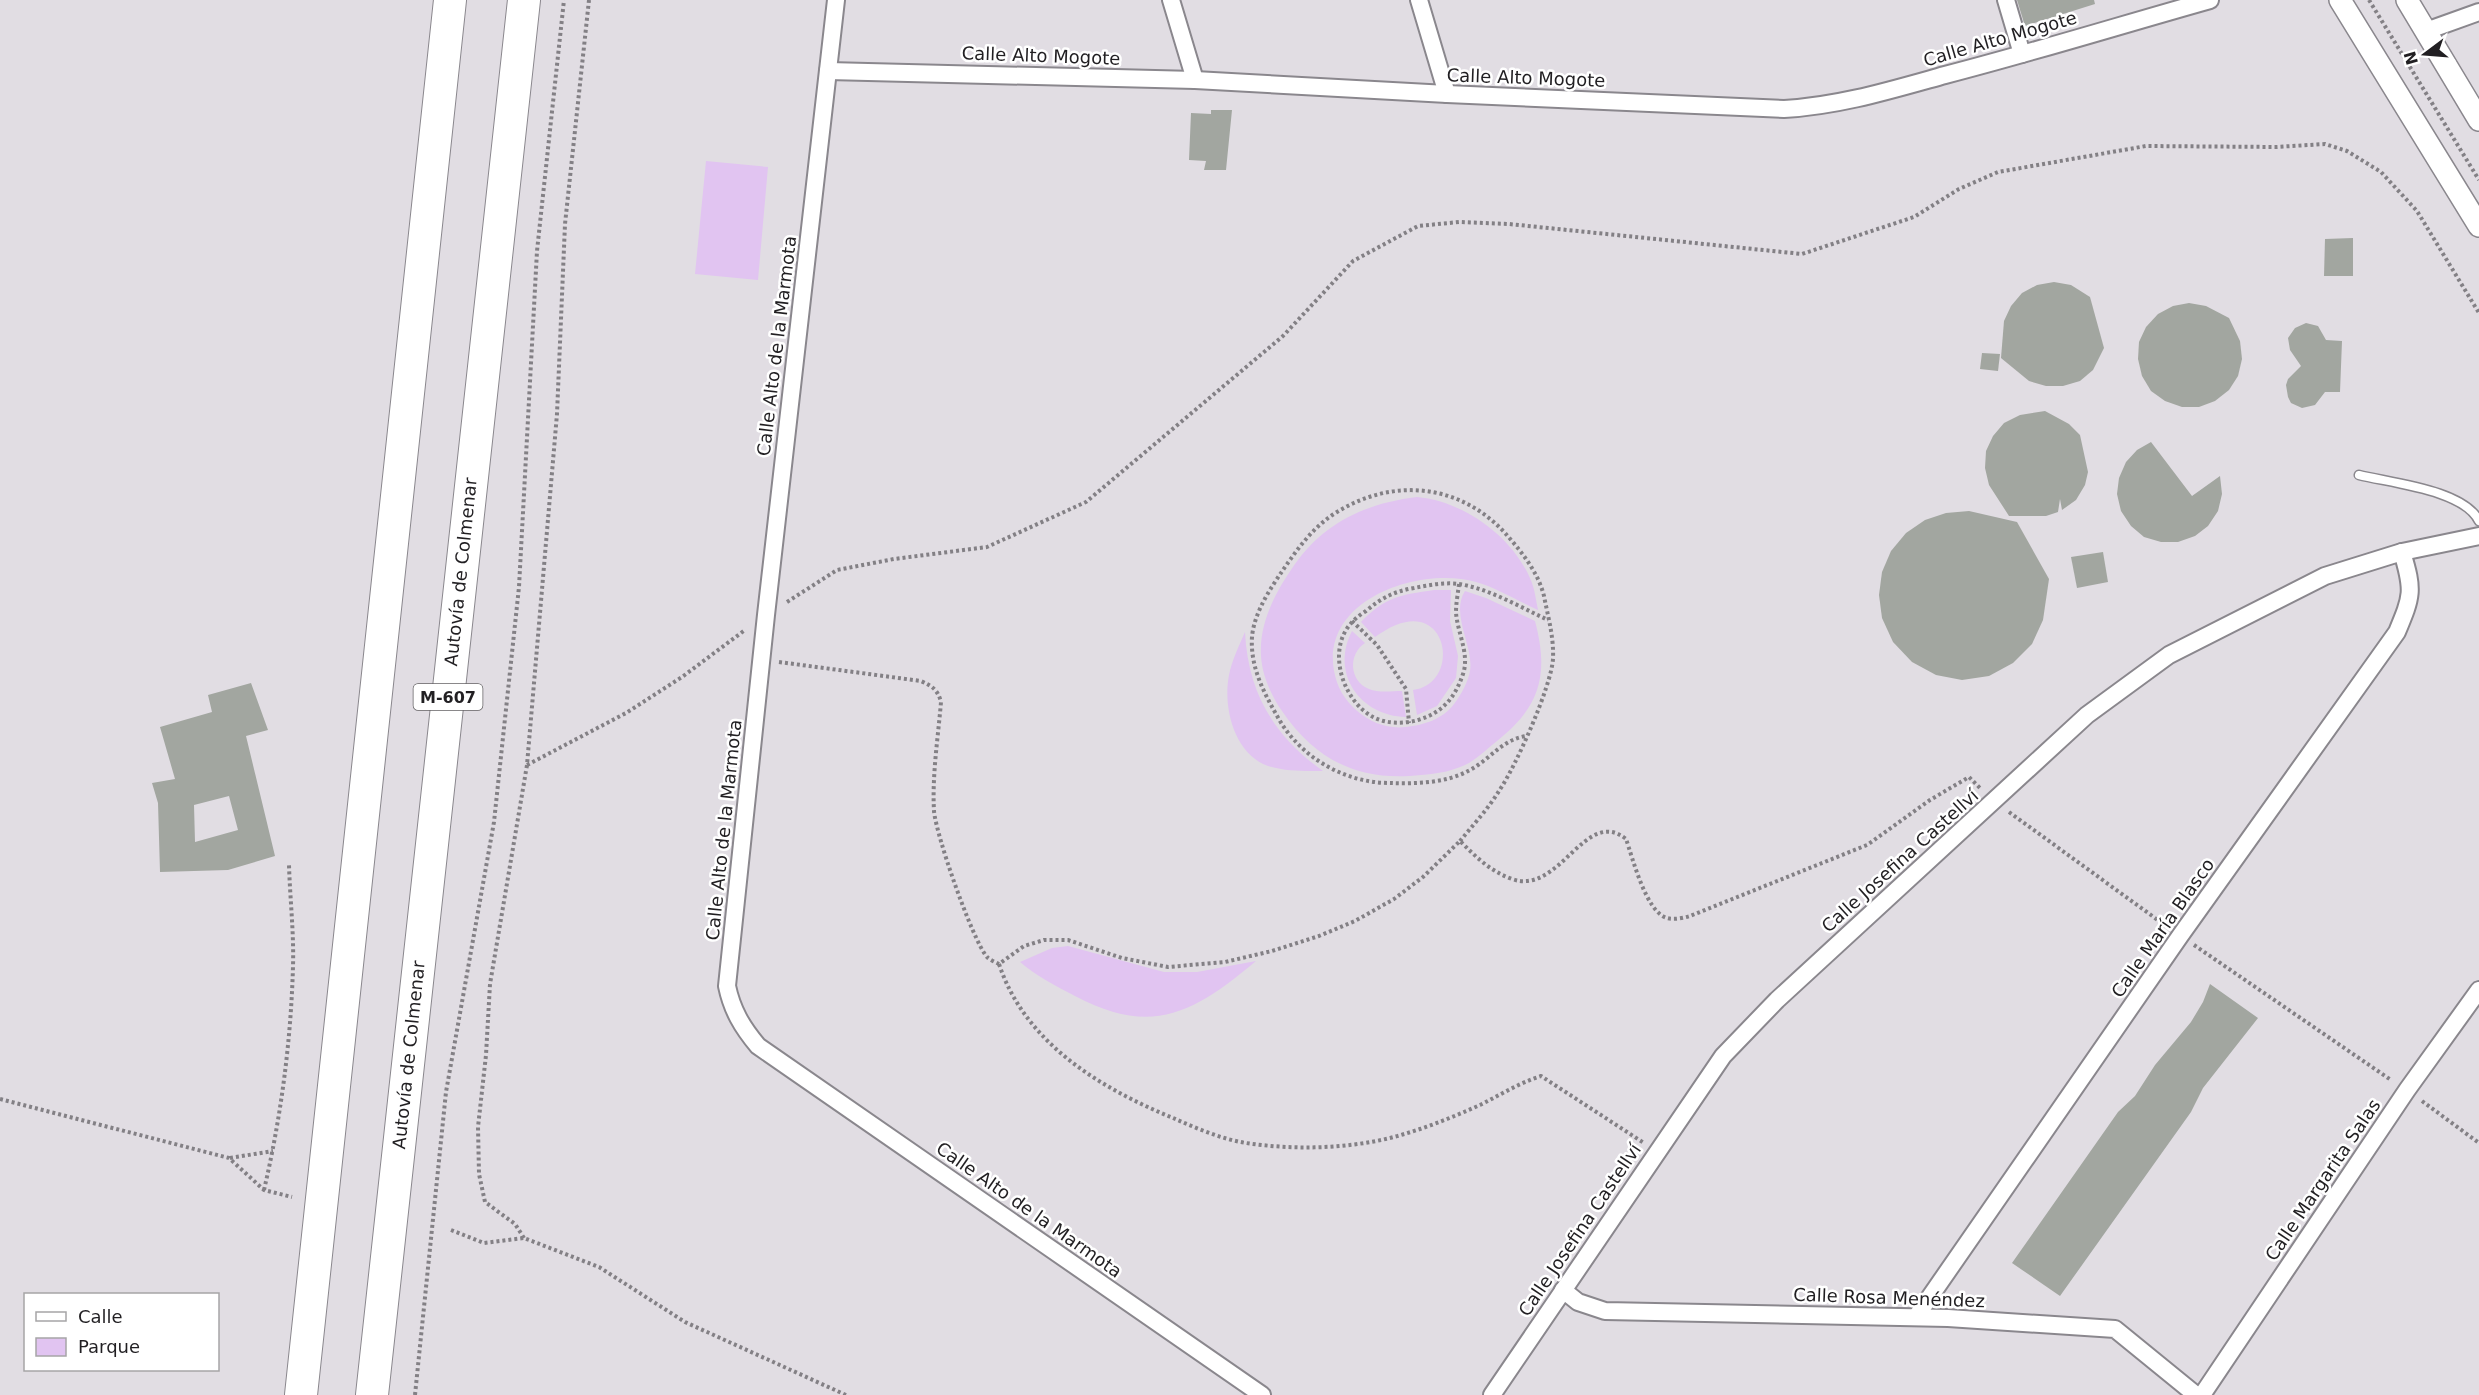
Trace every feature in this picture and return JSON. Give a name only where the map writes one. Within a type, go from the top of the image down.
[{"type":"highway","points":[[301,1395],[450,0]]},
{"type":"highway","name":"Autovía de Colmenar","points":[[372,1395],[524,0]]},
{"type":"street","name":"Calle Alto de la Marmota","points":[[836,0],[761,660],[727,986],[731,1004],[748,1034],[758,1046],[1262,1395]]},
{"type":"street","points":[[1171,0],[1195,80]]},
{"type":"street","points":[[1419,0],[1447,94]]},
{"type":"street","points":[[2006,0],[2022,54]]},
{"type":"street","name":"Calle Alto Mogote","points":[[828,70],[1195,80],[1447,94],[1784,108],[1816,107],[1849,101],[2210,0]]},
{"type":"street","points":[[2340,0],[2479,226]]},
{"type":"street","points":[[2407,0],[2479,120]]},
{"type":"street","points":[[2426,31],[2479,12]]},
{"type":"street","name":"Calle Josefina Castellví","points":[[1492,1395],[1723,1056],[1777,1000],[2087,715],[2169,655],[2325,576],[2402,552],[2479,536]]},
{"type":"street","name":"Calle María Blasco","points":[[1916,1317],[2180,936],[2397,632],[2410,600],[2409,575],[2402,552]]},
{"type":"street","name":"Calle Margarita Salas","points":[[2202,1395],[2407,1090],[2479,990]]},
{"type":"street","name":"Calle Rosa Menéndez","points":[[1563,1290],[1578,1302],[1605,1311],[1916,1317],[2115,1329],[2196,1395]]},
{"type":"lane","points":[[2359,475],[2445,495],[2474,511],[2479,521]]},
{"type":"path","points":[[415,1395],[446,1092],[496,810],[519,587],[537,251],[564,0]]},
{"type":"path","points":[[524,1238],[515,1224],[485,1202],[479,1174],[478,1128],[490,984],[527,765],[557,414],[565,224],[590,0]]},
{"type":"path","points":[[2369,0],[2479,180]]},
{"type":"path","points":[[527,765],[645,701],[682,677],[766,615],[837,570],[894,559],[987,548],[1086,502],[1283,336],[1353,261],[1418,226],[1459,222],[1509,224],[1802,254],[1914,217],[1959,189],[1998,172],[2146,146],[2276,147],[2325,144],[2347,151],[2380,172],[2417,211],[2479,313]]},
{"type":"path","points":[[999,964],[1024,946],[1044,940],[1068,940],[1122,958],[1168,967],[1225,962],[1272,951],[1319,936],[1355,921],[1422,877],[1460,841],[1500,791],[1526,736],[1547,684],[1553,662],[1553,639],[1542,591],[1524,554],[1490,517],[1455,497],[1423,489],[1396,490],[1365,499],[1337,513],[1314,531],[1298,548],[1272,587],[1252,635],[1253,662],[1265,695],[1287,732],[1307,753],[1330,769],[1362,782],[1390,783],[1449,778],[1469,771],[1512,739],[1526,736]]},
{"type":"path","points":[[1459,584],[1456,611],[1465,653],[1464,671],[1457,691],[1433,716],[1409,723],[1389,722],[1373,717],[1358,703],[1347,687],[1340,671],[1340,649],[1345,631],[1352,621],[1380,599],[1399,591],[1434,585],[1459,584],[1489,593],[1549,620]]},
{"type":"path","points":[[1352,621],[1377,645],[1406,689],[1409,723]]},
{"type":"path","points":[[761,660],[921,681],[932,686],[939,694],[941,702],[935,766],[934,812],[939,836],[974,934],[988,957],[999,964],[1005,983],[1037,1030],[1063,1056],[1092,1078],[1143,1106],[1192,1126],[1244,1142],[1299,1147],[1331,1146],[1389,1138],[1441,1122],[1541,1076],[1657,1152]]},
{"type":"path","points":[[1460,841],[1485,866],[1513,880],[1528,881],[1541,878],[1556,868],[1596,833],[1606,830],[1617,832],[1626,839],[1652,906],[1665,918],[1674,919],[1690,916],[1867,845],[1930,800],[1969,777],[1994,802],[2180,936],[2407,1090],[2479,1143]]},
{"type":"path","points":[[264,1190],[273,1151],[287,1059],[293,965],[289,865]]},
{"type":"path","points":[[0,1099],[229,1158],[273,1151]]},
{"type":"path","points":[[229,1158],[264,1190],[292,1197]]},
{"type":"path","points":[[451,1230],[484,1243],[524,1238],[599,1267],[686,1322],[846,1395]]},
{"type":"green space","points":[[706,161],[768,167],[758,280],[695,274]]},
{"type":"green space","points":[[1417,497],[1435,500],[1470,514],[1501,537],[1524,567],[1533,586],[1538,610],[1500,591],[1476,582],[1453,578],[1428,579],[1403,584],[1379,594],[1358,607],[1343,624],[1334,646],[1334,671],[1345,697],[1356,710],[1367,718],[1392,727],[1420,725],[1439,717],[1450,709],[1462,693],[1470,671],[1469,651],[1460,610],[1465,591],[1486,598],[1535,621],[1541,657],[1541,673],[1532,702],[1523,715],[1512,728],[1469,763],[1433,774],[1378,775],[1359,771],[1325,755],[1295,728],[1278,705],[1265,678],[1261,643],[1270,607],[1281,585],[1307,549],[1334,526],[1349,517],[1381,504]]},
{"type":"green space","points":[[1434,590],[1451,590],[1450,621],[1458,656],[1456,678],[1437,706],[1417,715],[1413,690],[1428,685],[1438,674],[1443,661],[1438,634],[1428,625],[1414,621],[1396,625],[1375,637],[1361,622],[1386,602]]},
{"type":"green space","points":[[1352,631],[1365,643],[1356,654],[1354,674],[1362,685],[1369,689],[1402,691],[1406,717],[1390,715],[1375,709],[1354,689],[1347,676],[1345,662],[1346,647]]},
{"type":"green space","points":[[1245,632],[1252,675],[1267,711],[1291,743],[1323,771],[1285,770],[1270,767],[1253,757],[1237,737],[1229,713],[1228,687],[1232,664]]},
{"type":"green space","points":[[1068,946],[1164,972],[1197,972],[1256,961],[1234,979],[1192,1006],[1150,1017],[1127,1015],[1102,1008],[1039,976],[1020,962],[1052,948]]},
{"type":"building","points":[[2017,0],[2094,0],[2095,4],[2025,26]]},
{"type":"building","points":[[1211,110],[1232,110],[1226,170],[1204,170],[1206,161],[1189,160],[1191,113],[1211,114]]},
{"type":"building","points":[[2353,238],[2353,276],[2324,276],[2325,239]]},
{"type":"building","points":[[2054,282],[2071,285],[2090,297],[2104,348],[2093,370],[2080,381],[2063,386],[2046,386],[2029,381],[2001,358],[2004,321],[2011,306],[2022,293],[2037,285]]},
{"type":"building","points":[[2189,303],[2206,306],[2229,318],[2240,341],[2242,359],[2238,376],[2229,390],[2215,401],[2199,407],[2182,407],[2165,401],[2151,391],[2142,376],[2138,359],[2139,342],[2146,327],[2158,314],[2173,306]]},
{"type":"building","points":[[2306,323],[2318,326],[2326,340],[2342,341],[2340,392],[2325,392],[2315,405],[2302,408],[2291,403],[2288,397],[2286,385],[2288,379],[2301,366],[2290,350],[2288,338],[2295,328]]},
{"type":"building","points":[[1982,353],[2000,354],[1998,371],[1980,369]]},
{"type":"building","points":[[2045,411],[2069,424],[2080,435],[2088,472],[2085,485],[2076,500],[2062,510],[2060,499],[2058,512],[2046,516],[2009,516],[1989,485],[1985,468],[1986,451],[1993,436],[2004,423],[2020,415]]},
{"type":"building","points":[[2151,442],[2192,496],[2220,476],[2222,494],[2218,511],[2208,526],[2195,536],[2178,542],[2161,542],[2144,537],[2131,526],[2121,511],[2117,494],[2119,478],[2126,462],[2137,450]]},
{"type":"building","points":[[1969,511],[2017,522],[2049,579],[2043,620],[2032,644],[2013,663],[1989,676],[1962,680],[1936,675],[1912,662],[1893,642],[1882,618],[1879,595],[1882,572],[1891,551],[1906,533],[1925,520],[1946,513]]},
{"type":"building","points":[[2103,552],[2108,582],[2077,588],[2071,557]]},
{"type":"building","points":[[251,683],[268,730],[246,736],[275,856],[228,870],[160,872],[158,803],[152,783],[175,779],[160,727],[212,712],[208,695]],"holes":[[[229,796],[238,830],[195,842],[194,805]]]},
{"type":"building","points":[[2210,984],[2258,1018],[2203,1088],[2191,1112],[2060,1296],[2012,1263],[2118,1112],[2135,1096],[2155,1065],[2191,1022]]}]
